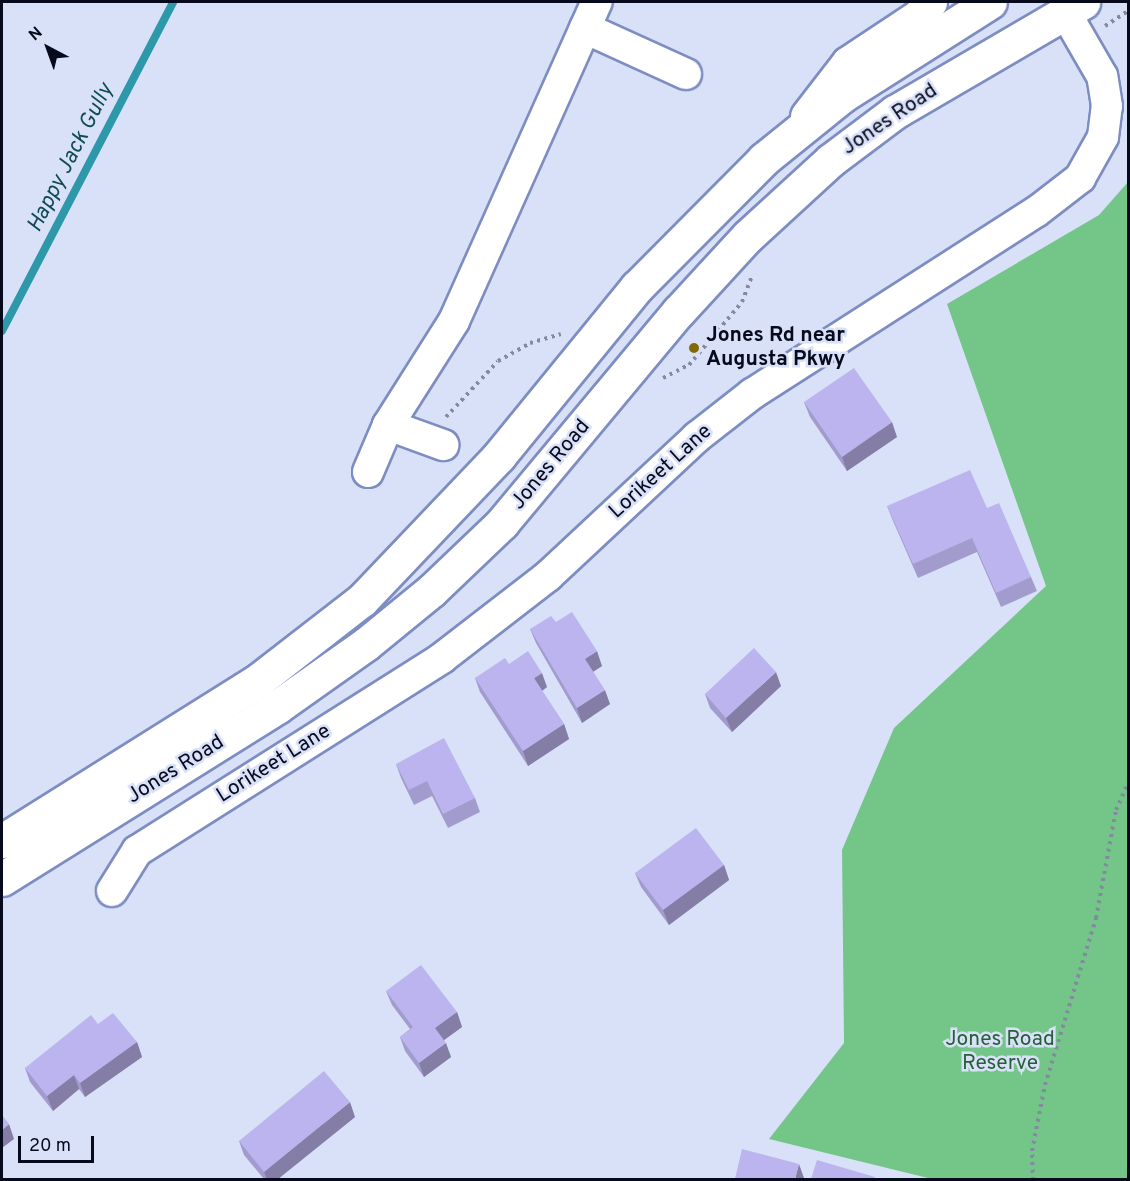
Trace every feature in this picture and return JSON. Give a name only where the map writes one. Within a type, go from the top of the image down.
[{"type":"main road","points":[[795,132],[848,63],[919,16],[930,2]]},
{"type":"main road","name":"Jones Road","points":[[2,841],[260,679],[362,600],[499,456],[637,287],[795,132],[851,89],[990,2]]},
{"type":"main road","name":"Jones Road","points":[[2,879],[277,707],[366,645],[432,590],[502,523],[678,312],[748,236],[831,160],[895,112],[1066,4]]},
{"type":"street","name":"Lorikeet Lane","points":[[112,891],[137,851],[442,658],[548,576],[697,437],[752,394],[1036,212],[1080,178],[1103,137],[1107,105],[1102,76],[1066,4]]},
{"type":"street","points":[[368,472],[388,425],[454,321],[591,15],[686,74]]},
{"type":"street","points":[[388,425],[435,441]]},
{"type":"path","points":[[435,441],[498,361],[530,343],[569,332]]},
{"type":"path","points":[[1033,1179],[1032,1151],[1045,1085],[1096,918],[1116,810],[1128,783]]},
{"type":"green space","name":"Jones Road Reserve","points":[[1128,182],[1128,1179],[932,1179],[769,1139],[844,1043],[842,850],[894,728],[1046,586],[947,304],[1099,215]]},
{"type":"building","points":[[854,368],[892,422],[842,457],[804,402]]},
{"type":"building","points":[[970,470],[987,508],[999,503],[1031,577],[996,593],[972,538],[913,564],[887,506]]},
{"type":"building","points":[[572,612],[597,651],[585,659],[605,690],[577,708],[530,629],[551,616],[556,622]]},
{"type":"building","points":[[754,648],[776,672],[726,718],[705,694]]},
{"type":"building","points":[[528,651],[542,673],[534,678],[564,724],[523,751],[475,678],[505,658],[509,664]]},
{"type":"building","points":[[444,738],[475,798],[443,814],[427,781],[409,790],[396,764]]},
{"type":"building","points":[[696,828],[724,865],[663,910],[635,873]]},
{"type":"building","points":[[421,965],[457,1012],[435,1028],[446,1043],[419,1063],[400,1037],[413,1027],[386,991]]},
{"type":"building","points":[[113,1013],[137,1042],[80,1083],[74,1075],[47,1096],[25,1068],[91,1015],[98,1024]]},
{"type":"building","points":[[324,1071],[350,1102],[264,1172],[239,1141]]},
{"type":"building","points":[[2,1115],[9,1124],[2,1130]]},
{"type":"building","points":[[742,1149],[799,1164],[795,1179],[735,1179]]},
{"type":"building","points":[[817,1160],[875,1177],[874,1179],[811,1179]]},
{"type":"waterway","name":"Happy Jack Gully","points":[[2,331],[173,2]]},
{"type":"place","name":"Jones Rd near Augusta Pkwy","points":[[694,348]]}]
